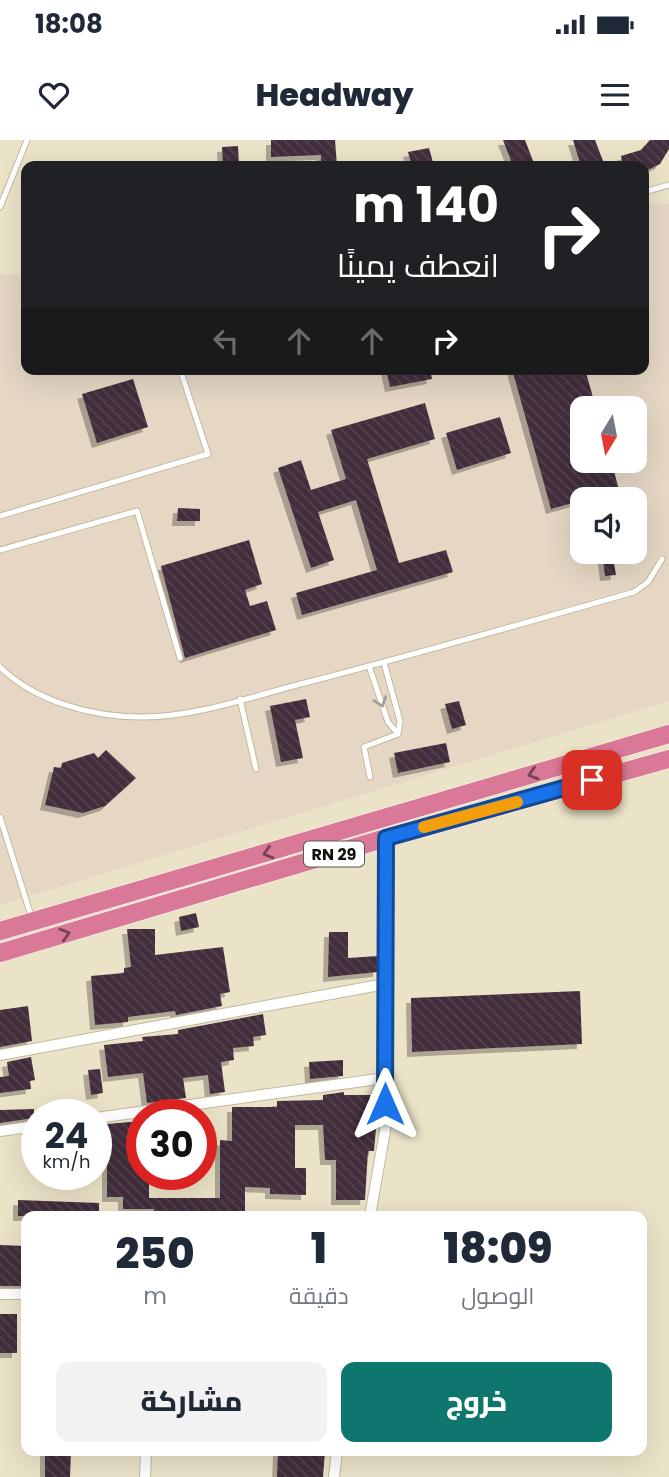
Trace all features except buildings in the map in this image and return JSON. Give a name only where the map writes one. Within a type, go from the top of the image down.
[{"type":"highway","points":[[0,931],[669,734]]},
{"type":"highway","name":"RN 29","points":[[0,953],[386,838],[669,759]]},
{"type":"street","points":[[371,1211],[385,1131],[386,838]]},
{"type":"street","points":[[0,1055],[385,984]]},
{"type":"street","points":[[112,1116],[385,1078]]},
{"type":"street","points":[[0,1131],[21,1128]]},
{"type":"street","points":[[0,1294],[21,1294]]},
{"type":"street","points":[[145,1477],[146,1456]]},
{"type":"street","points":[[334,1477],[336,1456]]},
{"type":"lane","points":[[0,207],[27,140]]},
{"type":"lane","points":[[649,191],[669,185]]},
{"type":"lane","points":[[0,516],[208,454],[182,375]]},
{"type":"lane","points":[[0,550],[137,511],[180,659]]},
{"type":"lane","points":[[0,667],[38,693],[64,705],[107,714],[143,717],[203,709],[384,663],[634,592],[648,582],[662,559]]},
{"type":"lane","points":[[384,663],[400,721],[398,734]]},
{"type":"lane","points":[[369,666],[388,722],[398,734]]},
{"type":"lane","points":[[240,699],[256,769]]},
{"type":"lane","points":[[370,778],[363,747],[398,734]]},
{"type":"lane","points":[[0,817],[33,922]]},
{"type":"shaded area","points":[[669,204],[669,701],[0,905],[0,274],[21,275],[21,375],[649,375],[649,205]]},
{"type":"slow traffic","points":[[424,827],[517,802]]},
{"type":"route","points":[[385,1104],[386,838],[592,780]]}]
